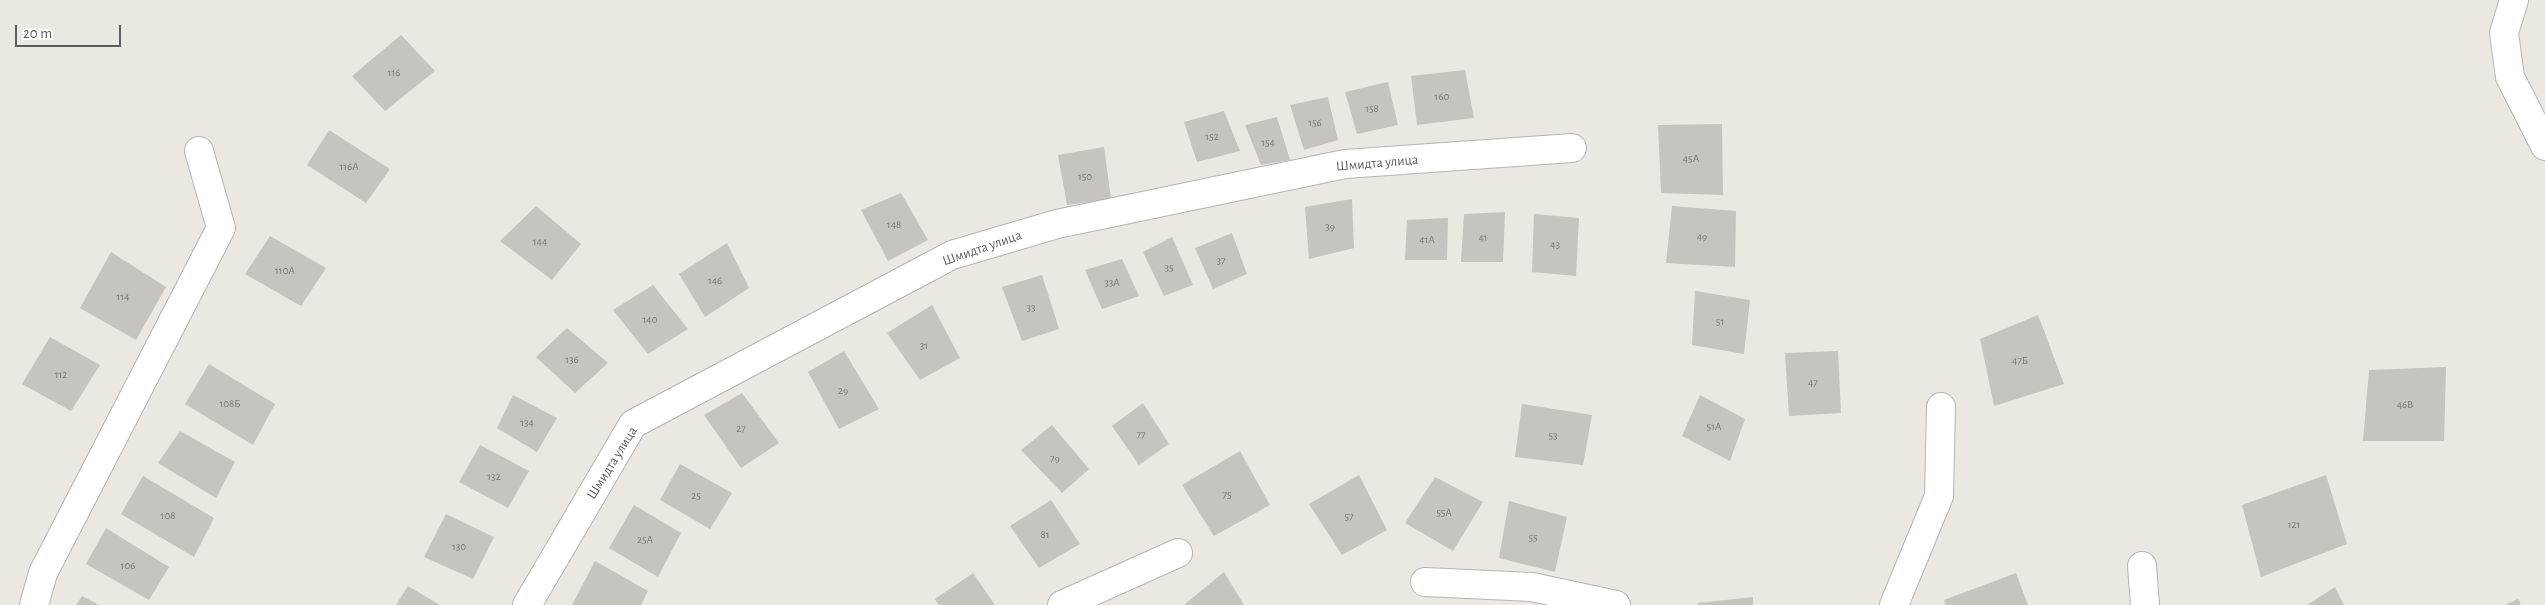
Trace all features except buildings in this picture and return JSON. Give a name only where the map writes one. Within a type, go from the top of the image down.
[{"type":"street","points":[[2514,0],[2504,34],[2510,77],[2545,146]]},
{"type":"street","name":"Шмидта улица","points":[[527,605],[633,424],[952,255],[1057,224],[1345,164],[1572,148]]},
{"type":"street","points":[[34,605],[43,573],[221,228],[199,151]]},
{"type":"street","points":[[1894,605],[1939,496],[1941,407]]},
{"type":"street","points":[[1062,605],[1178,553]]},
{"type":"street","points":[[2142,566],[2145,605]]},
{"type":"street","points":[[1425,582],[1532,587],[1616,605]]}]
